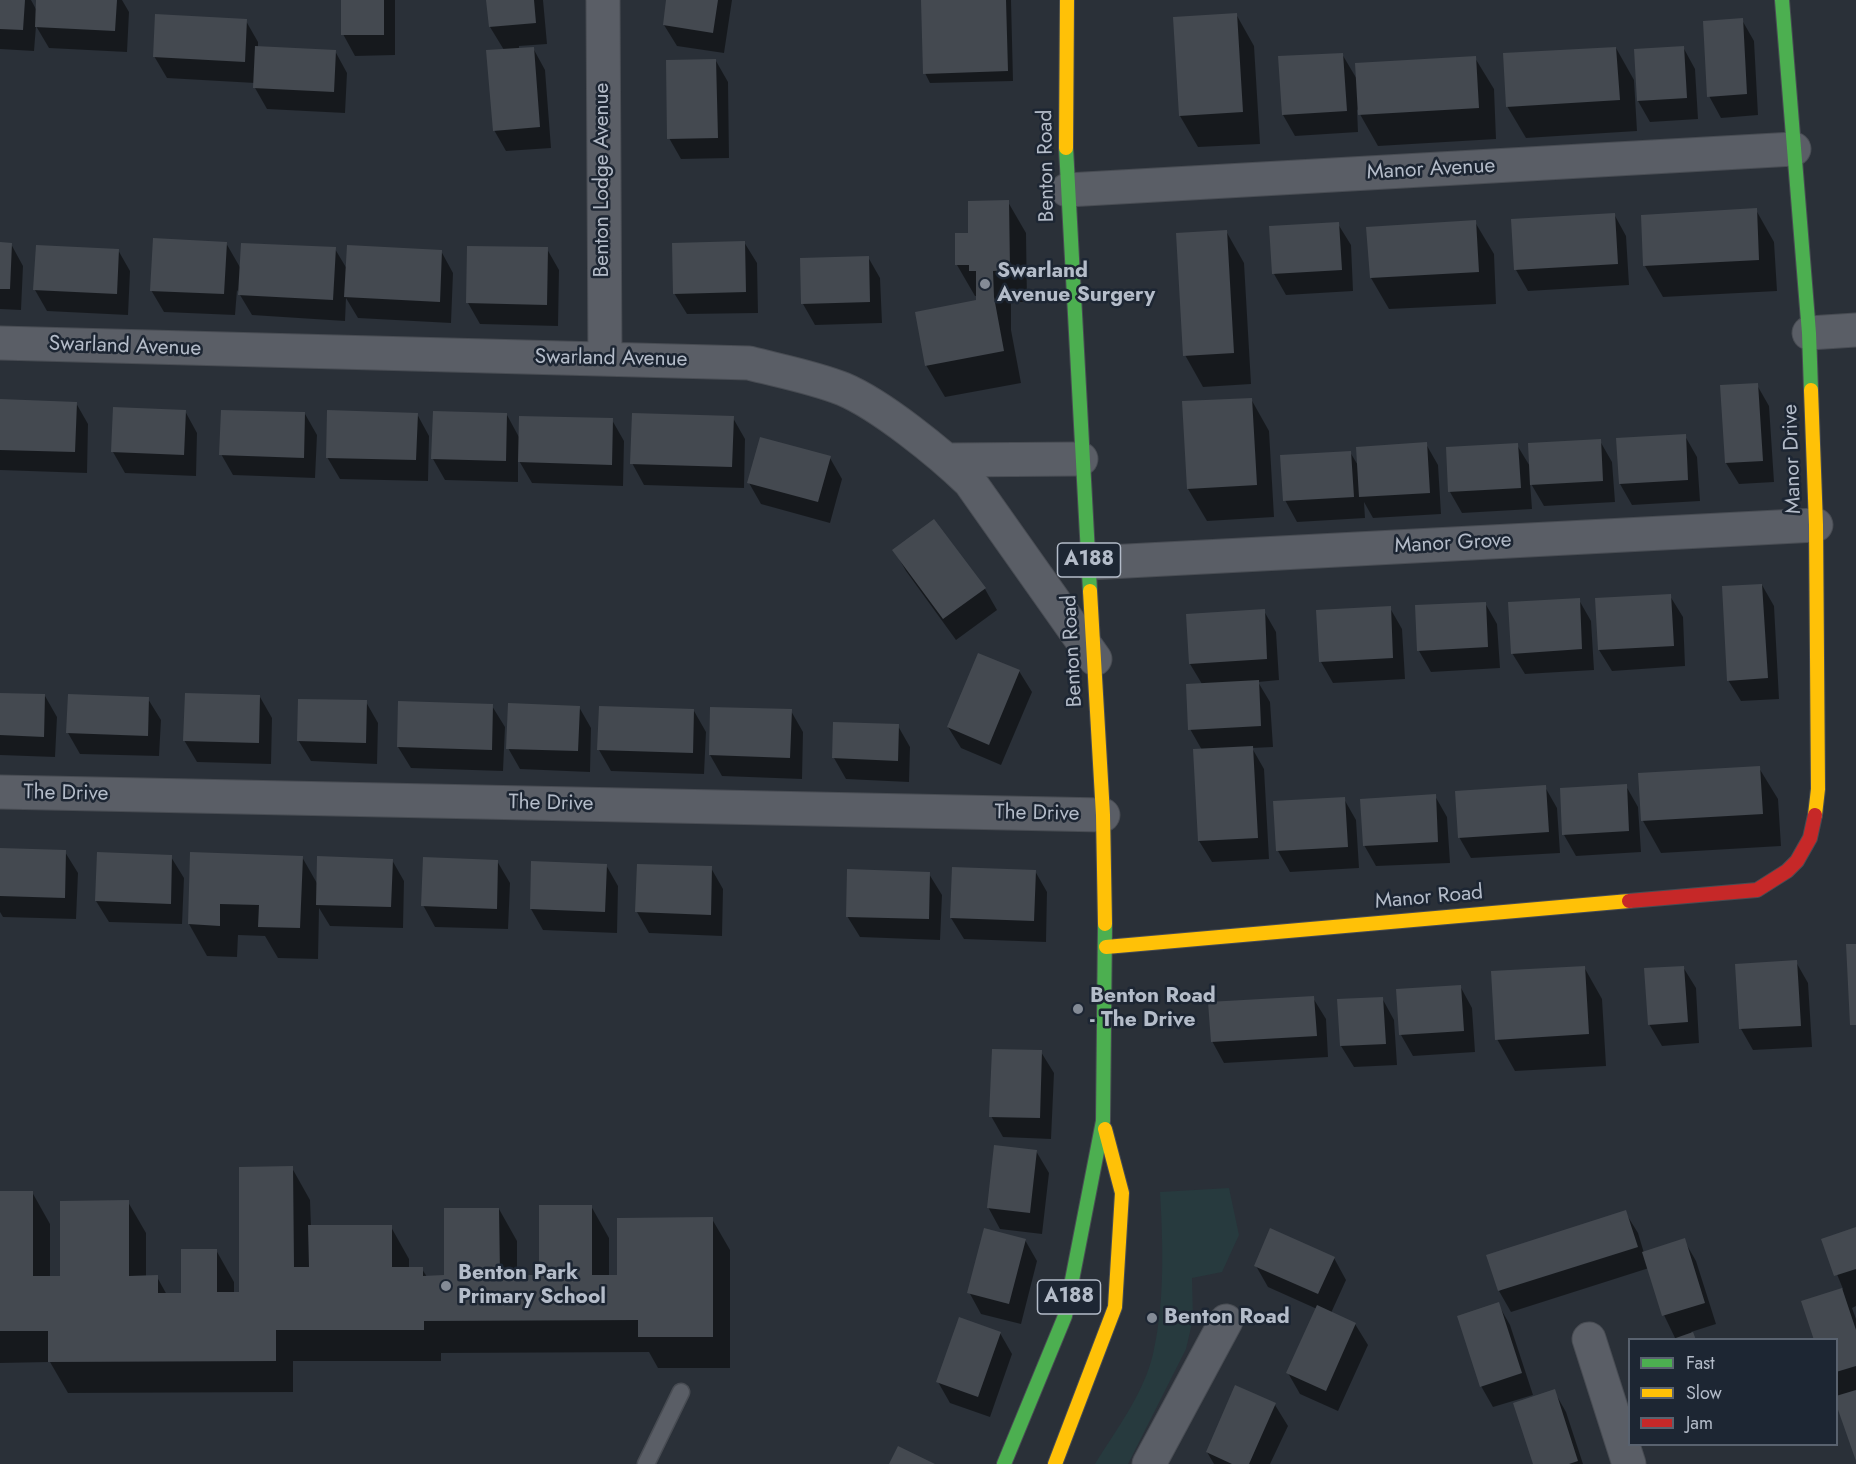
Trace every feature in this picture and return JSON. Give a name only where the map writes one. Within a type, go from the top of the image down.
[{"type":"main road","name":"Benton Road","points":[[1004,1464],[1065,1316],[1103,1121],[1106,947],[1103,815],[1067,190],[1067,0]]},
{"type":"main road","name":"Manor Drive","points":[[1756,890],[1782,878],[1802,859],[1816,825],[1816,525],[1809,333],[1782,0]]},
{"type":"main road","name":"Manor Road","points":[[1106,947],[1756,890]]},
{"type":"main road","name":"Benton Road","points":[[1055,1464],[1115,1307],[1122,1193],[1103,1121]]},
{"type":"street","name":"Benton Lodge Avenue","points":[[603,0],[605,359]]},
{"type":"street","name":"Manor Avenue","points":[[1067,190],[1794,149]]},
{"type":"street","points":[[1809,333],[1856,330]]},
{"type":"street","name":"Swarland Avenue","points":[[0,344],[749,363],[844,389],[890,418],[947,460],[970,482],[1095,659]]},
{"type":"street","points":[[947,460],[1081,459]]},
{"type":"street","name":"Manor Grove","points":[[1089,563],[1816,525]]},
{"type":"street","name":"The Drive","points":[[0,792],[1103,815]]},
{"type":"street","points":[[1149,1464],[1226,1321]]},
{"type":"street","points":[[1589,1339],[1629,1464]]},
{"type":"lane","points":[[646,1464],[681,1392]]},
{"type":"green space","points":[[1229,1188],[1239,1235],[1222,1272],[1192,1278],[1193,1319],[1186,1349],[1128,1464],[1095,1464],[1136,1397],[1153,1354],[1161,1293],[1160,1192]]},
{"type":"building","points":[[0,0],[25,0],[23,30],[0,29]]},
{"type":"building","points":[[36,0],[117,0],[115,31],[35,27]]},
{"type":"building","points":[[341,0],[384,0],[384,35],[341,35]]},
{"type":"building","points":[[486,0],[534,0],[536,23],[489,27]]},
{"type":"building","points":[[666,0],[718,0],[713,33],[663,25]]},
{"type":"building","points":[[921,0],[1006,0],[1008,71],[923,74]]},
{"type":"building","points":[[1237,13],[1243,112],[1179,116],[1173,17]]},
{"type":"building","points":[[155,14],[247,19],[245,62],[153,57]]},
{"type":"building","points":[[1743,18],[1747,94],[1707,97],[1703,21]]},
{"type":"building","points":[[255,46],[336,50],[334,92],[253,88]]},
{"type":"building","points":[[1684,46],[1687,98],[1637,101],[1634,49]]},
{"type":"building","points":[[534,47],[540,127],[493,131],[486,50]]},
{"type":"building","points":[[1616,47],[1620,100],[1506,107],[1503,53]]},
{"type":"building","points":[[1343,53],[1347,111],[1282,115],[1278,56]]},
{"type":"building","points":[[1476,56],[1479,108],[1358,115],[1355,63]]},
{"type":"building","points":[[716,59],[718,138],[667,139],[666,60]]},
{"type":"building","name":"Swarland Avenue Surgery","points":[[1009,200],[1010,270],[993,271],[994,297],[1004,351],[925,366],[915,312],[976,300],[976,271],[969,271],[969,265],[955,265],[955,233],[968,233],[968,201]]},
{"type":"building","points":[[1757,208],[1759,260],[1643,266],[1641,215]]},
{"type":"building","points":[[1615,213],[1618,264],[1514,270],[1511,219]]},
{"type":"building","points":[[1476,220],[1479,272],[1370,278],[1366,227]]},
{"type":"building","points":[[1339,222],[1342,270],[1272,274],[1269,226]]},
{"type":"building","points":[[1227,230],[1234,353],[1183,356],[1176,233]]},
{"type":"building","points":[[153,238],[227,242],[224,294],[150,291]]},
{"type":"building","points":[[745,241],[746,292],[673,294],[672,243]]},
{"type":"building","points":[[0,242],[12,243],[10,289],[0,289]]},
{"type":"building","points":[[241,243],[336,247],[333,300],[238,295]]},
{"type":"building","points":[[36,245],[119,249],[117,294],[33,290]]},
{"type":"building","points":[[347,245],[442,250],[440,302],[344,297]]},
{"type":"building","points":[[467,246],[548,247],[547,305],[466,303]]},
{"type":"building","points":[[869,256],[870,302],[801,304],[800,258]]},
{"type":"building","points":[[1758,383],[1763,461],[1725,463],[1720,385]]},
{"type":"building","points":[[1252,398],[1257,485],[1187,489],[1182,401]]},
{"type":"building","points":[[0,399],[77,402],[75,452],[0,450]]},
{"type":"building","points":[[113,407],[186,410],[184,455],[111,452]]},
{"type":"building","points":[[221,410],[305,412],[304,458],[219,455]]},
{"type":"building","points":[[327,410],[418,413],[416,460],[326,458]]},
{"type":"building","points":[[433,411],[507,413],[506,461],[431,459]]},
{"type":"building","points":[[632,413],[734,416],[732,467],[630,464]]},
{"type":"building","points":[[519,416],[613,418],[612,465],[518,462]]},
{"type":"building","points":[[1686,434],[1688,480],[1619,484],[1616,438]]},
{"type":"building","points":[[760,437],[831,456],[818,502],[747,483]]},
{"type":"building","points":[[1601,439],[1603,481],[1530,485],[1528,443]]},
{"type":"building","points":[[1427,442],[1430,493],[1359,497],[1356,447]]},
{"type":"building","points":[[1518,443],[1521,488],[1448,492],[1446,447]]},
{"type":"building","points":[[1351,451],[1354,497],[1283,501],[1280,455]]},
{"type":"building","points":[[934,519],[986,588],[943,619],[892,550]]},
{"type":"building","points":[[1762,584],[1768,678],[1727,681],[1722,586]]},
{"type":"building","points":[[1671,594],[1674,646],[1598,650],[1595,598]]},
{"type":"building","points":[[1580,598],[1582,649],[1511,654],[1508,602]]},
{"type":"building","points":[[1486,602],[1488,647],[1417,651],[1415,605]]},
{"type":"building","points":[[1391,606],[1393,658],[1319,662],[1316,610]]},
{"type":"building","points":[[1265,609],[1267,659],[1189,664],[1186,614]]},
{"type":"building","points":[[978,653],[1020,670],[989,745],[947,727]]},
{"type":"building","points":[[1259,680],[1261,726],[1188,730],[1186,684]]},
{"type":"building","points":[[0,693],[45,694],[44,737],[0,735]]},
{"type":"building","points":[[185,693],[260,695],[259,743],[183,741]]},
{"type":"building","points":[[68,694],[149,697],[148,736],[66,733]]},
{"type":"building","points":[[298,699],[367,700],[366,743],[297,741]]},
{"type":"building","points":[[398,701],[493,704],[492,750],[397,747]]},
{"type":"building","points":[[508,703],[580,706],[578,751],[506,749]]},
{"type":"building","points":[[599,706],[694,709],[693,753],[597,750]]},
{"type":"building","points":[[710,707],[792,709],[790,758],[709,755]]},
{"type":"building","points":[[833,722],[899,724],[898,761],[832,758]]},
{"type":"building","points":[[1253,746],[1258,838],[1198,841],[1193,749]]},
{"type":"building","points":[[1760,766],[1763,814],[1641,821],[1638,773]]},
{"type":"building","points":[[1627,784],[1629,831],[1562,835],[1560,788]]},
{"type":"building","points":[[1546,785],[1549,832],[1458,838],[1455,791]]},
{"type":"building","points":[[1436,794],[1438,842],[1363,846],[1360,799]]},
{"type":"building","points":[[1345,797],[1348,847],[1276,851],[1273,801]]},
{"type":"building","points":[[0,848],[66,850],[65,898],[0,896]]},
{"type":"building","points":[[97,852],[172,855],[171,904],[95,901]]},
{"type":"building","points":[[190,852],[303,856],[300,928],[258,927],[259,905],[220,904],[220,926],[188,924]]},
{"type":"building","points":[[317,856],[393,859],[391,907],[316,905]]},
{"type":"building","points":[[423,857],[498,860],[497,909],[421,906]]},
{"type":"building","points":[[531,861],[607,864],[605,912],[530,909]]},
{"type":"building","points":[[637,864],[712,866],[711,915],[635,912]]},
{"type":"building","points":[[952,867],[1036,870],[1034,921],[950,918]]},
{"type":"building","points":[[847,869],[930,872],[929,919],[846,917]]},
{"type":"building","points":[[1846,944],[1856,944],[1856,1025],[1850,1025]]},
{"type":"building","points":[[1797,960],[1801,1026],[1739,1029],[1735,964]]},
{"type":"building","points":[[1585,966],[1589,1034],[1495,1040],[1491,971]]},
{"type":"building","points":[[1684,966],[1688,1022],[1648,1025],[1644,968]]},
{"type":"building","points":[[1461,985],[1464,1031],[1399,1035],[1396,989]]},
{"type":"building","points":[[1314,996],[1317,1036],[1211,1042],[1208,1002]]},
{"type":"building","points":[[1383,997],[1386,1044],[1340,1046],[1337,999]]},
{"type":"building","points":[[992,1049],[1042,1050],[1040,1118],[989,1117]]},
{"type":"building","points":[[994,1145],[1037,1150],[1030,1213],[987,1208]]},
{"type":"building","points":[[293,1166],[294,1267],[309,1267],[308,1225],[392,1225],[392,1267],[423,1267],[423,1276],[444,1275],[444,1208],[499,1208],[500,1275],[539,1275],[539,1205],[592,1205],[592,1275],[617,1275],[617,1218],[713,1217],[713,1337],[638,1337],[638,1320],[424,1321],[424,1330],[276,1330],[276,1361],[48,1362],[48,1331],[0,1331],[0,1191],[33,1191],[33,1276],[60,1276],[60,1201],[129,1200],[129,1276],[158,1275],[158,1293],[181,1293],[181,1249],[217,1249],[217,1292],[239,1292],[239,1167]]},
{"type":"building","points":[[1626,1210],[1638,1247],[1498,1291],[1486,1255]]},
{"type":"building","points":[[1856,1227],[1856,1269],[1834,1276],[1821,1239]]},
{"type":"building","points":[[984,1228],[1026,1239],[1009,1304],[967,1293]]},
{"type":"building","points":[[1270,1228],[1335,1257],[1318,1294],[1254,1266]]},
{"type":"building","points":[[1685,1238],[1705,1303],[1662,1316],[1642,1252]]},
{"type":"building","points":[[1842,1288],[1856,1330],[1856,1366],[1838,1371],[1838,1338],[1813,1338],[1801,1301]]},
{"type":"building","points":[[1499,1302],[1522,1373],[1480,1387],[1457,1316]]},
{"type":"building","points":[[1317,1305],[1356,1323],[1326,1391],[1286,1373]]},
{"type":"building","points":[[959,1317],[1001,1332],[978,1397],[936,1382]]},
{"type":"building","points":[[1693,1332],[1695,1338],[1676,1338]]},
{"type":"building","points":[[1235,1385],[1276,1403],[1249,1464],[1232,1464],[1206,1452]]},
{"type":"building","points":[[1555,1389],[1578,1461],[1569,1464],[1533,1464],[1513,1403]]},
{"type":"building","points":[[1856,1390],[1856,1461],[1838,1410],[1838,1395]]},
{"type":"building","points":[[898,1446],[935,1464],[889,1464]]},
{"type":"traffic: fast","points":[[1782,0],[1809,333],[1811,390]]},
{"type":"traffic: fast","points":[[1066,148],[1090,591]]},
{"type":"traffic: fast","points":[[1004,1464],[1065,1316],[1103,1121],[1105,924]]},
{"type":"traffic: slow","points":[[1066,148],[1067,0]]},
{"type":"traffic: slow","points":[[1811,390],[1816,525],[1818,789],[1815,815]]},
{"type":"traffic: slow","points":[[1090,591],[1103,815],[1105,924]]},
{"type":"traffic: slow","points":[[1106,947],[1629,901]]},
{"type":"traffic: slow","points":[[1055,1464],[1115,1307],[1122,1193],[1105,1129]]},
{"type":"traffic: jam","points":[[1629,901],[1757,890],[1787,871],[1797,861],[1810,838],[1815,815]]},
{"type":"place","name":"Swarland Avenue Surgery","points":[[985,284]]},
{"type":"place","name":"Benton Road - The Drive","points":[[1078,1009]]},
{"type":"place","name":"Benton Park Primary School","points":[[446,1286]]},
{"type":"place","name":"Benton Road","points":[[1152,1318]]}]
